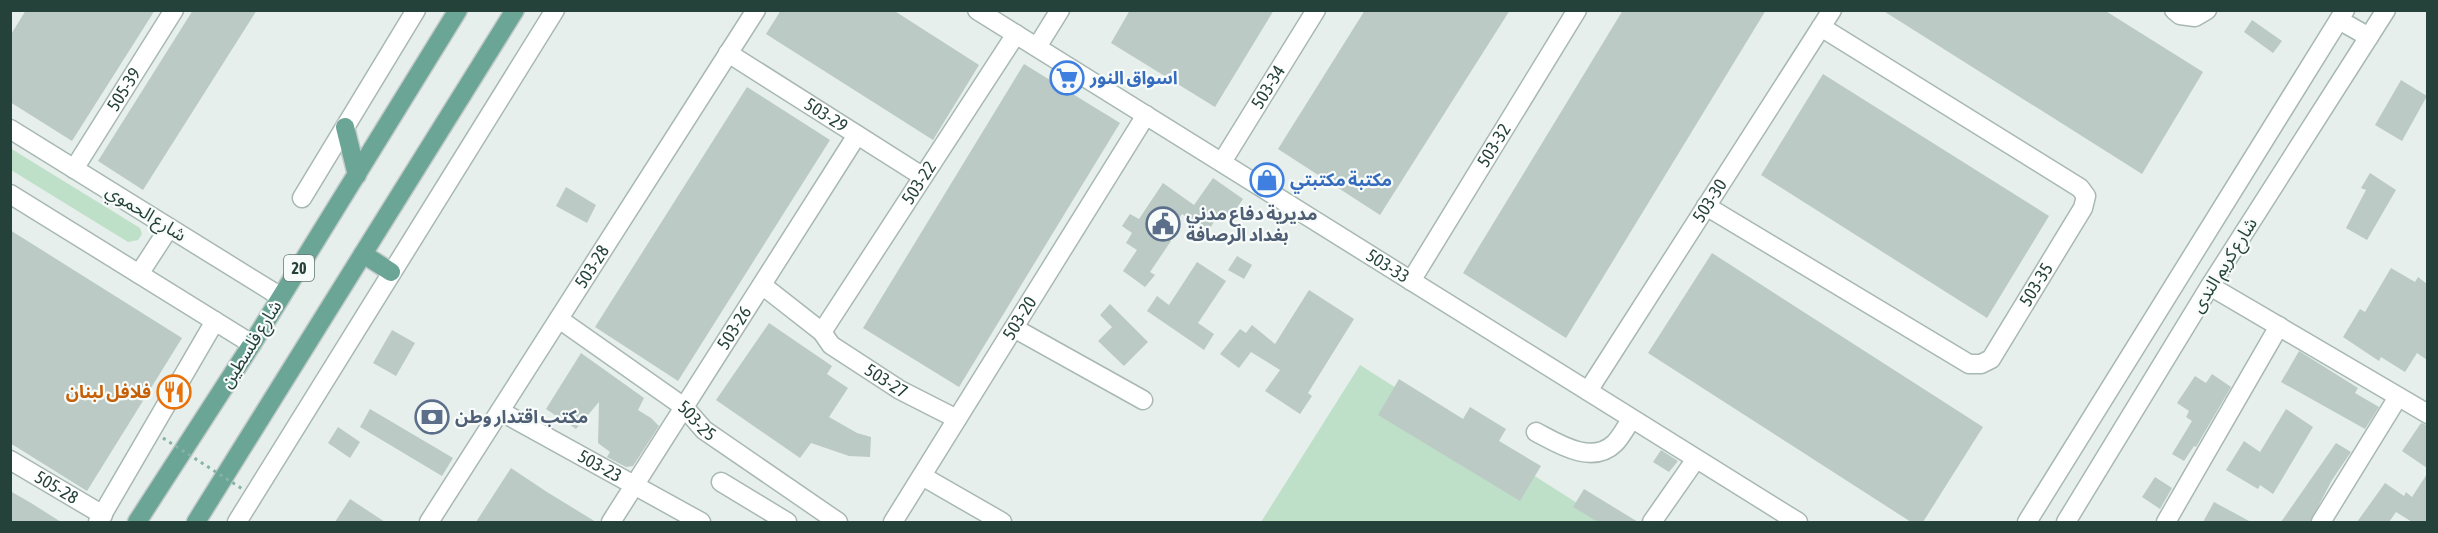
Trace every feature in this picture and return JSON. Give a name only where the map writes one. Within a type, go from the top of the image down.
[{"type":"main road","name":"شارع فلسطين","points":[[137,522],[252,344],[458,10]]},
{"type":"main road","points":[[196,522],[515,10]]},
{"type":"main road","points":[[345,127],[357,175]]},
{"type":"main road","points":[[363,254],[391,272]]},
{"type":"street","name":"505-39","points":[[74,169],[174,10]]},
{"type":"street","points":[[302,198],[416,10]]},
{"type":"street","points":[[237,522],[555,10]]},
{"type":"street","name":"503-28","points":[[429,522],[756,10]]},
{"type":"street","name":"503-33","points":[[977,10],[1631,420],[1798,522]]},
{"type":"street","points":[[1037,47],[1060,10]]},
{"type":"street","name":"503-34","points":[[1222,162],[1316,10]]},
{"type":"street","name":"503-32","points":[[1411,280],[1577,10]]},
{"type":"street","name":"503-30","points":[[1588,391],[1832,10]]},
{"type":"street","points":[[2174,10],[2180,15],[2201,14]]},
{"type":"street","name":"شارع كريم الندى","points":[[2066,522],[2210,286],[2386,10]]},
{"type":"street","points":[[2342,15],[2369,37]]},
{"type":"street","name":"شارع كريم الندى","points":[[2027,522],[2342,15]]},
{"type":"street","name":"503-35","points":[[1706,206],[1970,364],[1981,364],[1991,359],[2083,208],[2086,196],[2080,188],[1821,27]]},
{"type":"street","name":"503-22","points":[[822,332],[1016,34]]},
{"type":"street","name":"503-29","points":[[728,53],[922,176]]},
{"type":"street","name":"503-20","points":[[893,522],[1146,115]]},
{"type":"street","name":"شارع الحموي","points":[[10,129],[281,297]]},
{"type":"street","name":"503-26","points":[[611,522],[857,135]]},
{"type":"street","points":[[10,194],[252,344]]},
{"type":"street","points":[[139,274],[169,228]]},
{"type":"street","name":"503-27","points":[[762,285],[822,332],[831,345],[900,390],[957,419]]},
{"type":"street","points":[[2210,286],[2427,414]]},
{"type":"street","name":"503-25","points":[[559,319],[684,407],[704,430],[838,522]]},
{"type":"street","points":[[100,518],[215,321]]},
{"type":"street","points":[[2166,522],[2279,326]]},
{"type":"street","points":[[1014,328],[1143,400]]},
{"type":"street","points":[[2321,522],[2398,397]]},
{"type":"street","name":"503-23","points":[[500,411],[701,522]]},
{"type":"street","points":[[1536,432],[1575,451],[1596,452],[1614,445],[1631,420]]},
{"type":"street","name":"505-28","points":[[10,459],[100,518]]},
{"type":"street","points":[[1652,522],[1696,459]]},
{"type":"street","points":[[922,476],[1002,522]]},
{"type":"street","points":[[721,482],[787,522]]},
{"type":"path","points":[[163,438],[244,490]]},
{"type":"green space","points":[[10,148],[140,228],[142,234],[138,240],[128,242],[11,170]]},
{"type":"green space","points":[[1360,365],[1607,522],[1261,522]]},
{"type":"building","points":[[26,10],[155,10],[72,141],[10,102],[10,36]]},
{"type":"building","points":[[193,10],[257,10],[143,190],[98,161]]},
{"type":"building","points":[[781,10],[893,10],[979,65],[933,140],[766,34]]},
{"type":"building","points":[[1130,10],[1274,10],[1215,107],[1111,43]]},
{"type":"building","points":[[1365,10],[1510,10],[1380,215],[1278,149]]},
{"type":"building","points":[[1623,10],[1766,10],[1566,338],[1463,273]]},
{"type":"building","points":[[1882,10],[2104,10],[2203,72],[2142,174]]},
{"type":"building","points":[[2252,20],[2282,41],[2273,53],[2244,32]]},
{"type":"building","points":[[1024,64],[1120,123],[959,387],[863,328]]},
{"type":"building","points":[[1823,74],[2049,216],[1987,318],[1761,175]]},
{"type":"building","points":[[2401,80],[2427,96],[2402,141],[2375,125]]},
{"type":"building","points":[[747,87],[830,140],[678,381],[595,327]]},
{"type":"building","points":[[2370,173],[2396,190],[2367,240],[2346,228],[2366,190],[2361,188]]},
{"type":"building","points":[[1213,178],[1243,199],[1230,218],[1220,211],[1208,232],[1182,214],[1166,238],[1171,241],[1150,272],[1155,275],[1145,287],[1123,271],[1137,250],[1126,243],[1132,233],[1122,226],[1130,214],[1139,219],[1163,183],[1194,205]]},
{"type":"building","points":[[566,187],[596,205],[587,223],[556,206]]},
{"type":"building","points":[[10,230],[182,338],[87,491],[10,443]]},
{"type":"building","points":[[1712,253],[1983,427],[1923,522],[1911,522],[1648,353]]},
{"type":"building","points":[[1237,256],[1252,265],[1244,279],[1228,270]]},
{"type":"building","points":[[1197,262],[1226,281],[1198,323],[1214,334],[1204,350],[1147,311],[1157,296],[1169,305]]},
{"type":"building","points":[[2391,268],[2415,282],[2418,277],[2427,284],[2427,360],[2417,353],[2405,372],[2381,357],[2379,361],[2343,337],[2360,309],[2365,312]]},
{"type":"building","points":[[1309,290],[1354,319],[1308,393],[1312,396],[1300,414],[1265,391],[1280,370],[1251,352],[1239,368],[1220,354],[1240,329],[1246,333],[1252,325],[1275,344]]},
{"type":"building","points":[[1110,304],[1148,342],[1124,366],[1098,341],[1112,327],[1100,315]]},
{"type":"building","points":[[769,323],[832,366],[827,374],[848,388],[829,417],[857,433],[871,437],[870,457],[849,456],[811,443],[800,458],[716,400]]},
{"type":"building","points":[[392,330],[415,343],[396,376],[373,363]]},
{"type":"building","points":[[2299,351],[2358,388],[2355,393],[2379,407],[2365,429],[2281,382]]},
{"type":"building","points":[[581,353],[644,398],[638,410],[659,426],[633,466],[626,467],[607,457],[610,452],[598,443],[599,402],[576,429],[546,409]]},
{"type":"building","points":[[2212,374],[2231,387],[2196,447],[2194,446],[2184,461],[2172,454],[2192,421],[2186,417],[2189,411],[2177,403],[2195,376],[2206,383]]},
{"type":"building","points":[[1399,379],[1463,419],[1470,407],[1506,429],[1499,441],[1541,466],[1520,501],[1378,415]]},
{"type":"building","points":[[370,409],[453,458],[442,476],[360,427]]},
{"type":"building","points":[[2286,409],[2313,427],[2273,494],[2260,485],[2258,489],[2226,470],[2244,441],[2260,452]]},
{"type":"building","points":[[2421,423],[2427,425],[2427,468],[2402,451]]},
{"type":"building","points":[[338,427],[360,442],[350,458],[328,443]]},
{"type":"building","points":[[2336,443],[2351,452],[2332,480],[2310,522],[2281,522]]},
{"type":"building","points":[[1661,450],[1678,461],[1669,472],[1653,462]]},
{"type":"building","points":[[511,468],[547,492],[596,522],[476,522]]},
{"type":"building","points":[[2427,474],[2427,522],[2412,522],[2396,512],[2389,522],[2357,522],[2385,483],[2404,496],[2406,492],[2412,497]]},
{"type":"building","points":[[2155,477],[2172,488],[2160,509],[2142,497]]},
{"type":"building","points":[[1584,489],[1638,522],[1598,522],[1573,507]]},
{"type":"building","points":[[10,491],[31,503],[61,522],[10,522]]},
{"type":"building","points":[[350,499],[385,522],[335,522]]},
{"type":"building","points":[[2214,502],[2251,522],[2203,522]]},
{"type":"place","name":"اسواق النور","points":[[1067,78]]},
{"type":"place","name":"مكتبة مكتبتي","points":[[1267,180]]},
{"type":"place","name":"مديرية دفاع مدني بغداد الرصافة","points":[[1163,224]]},
{"type":"place","name":"فلافل لبنان","points":[[174,392]]},
{"type":"place","name":"مكتب اقتدار وطن","points":[[432,417]]}]
